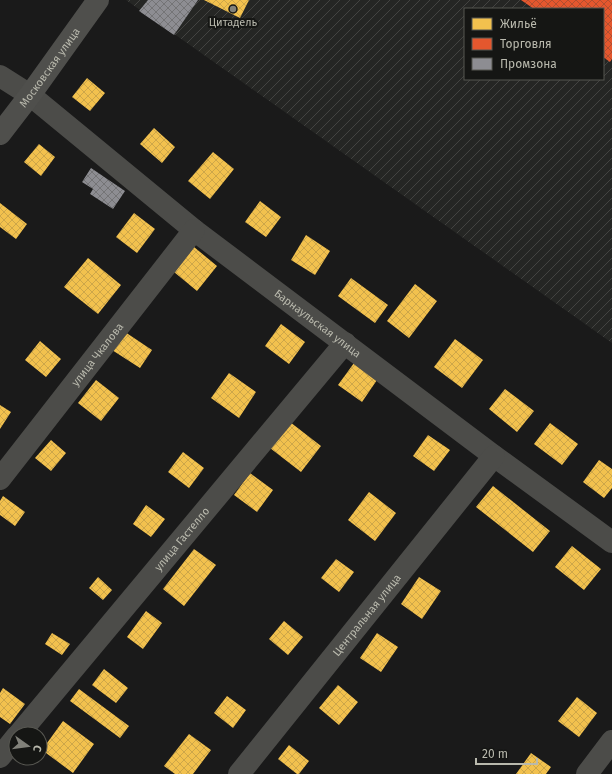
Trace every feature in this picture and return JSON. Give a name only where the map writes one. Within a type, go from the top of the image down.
[{"type":"main road","name":"Московская улица","points":[[0,134],[98,0]]},
{"type":"street","name":"Барнаульская улица","points":[[0,76],[30,94],[194,230],[494,456],[612,542]]},
{"type":"street","name":"улица Чкалова","points":[[0,479],[194,230]]},
{"type":"street","name":"улица Гастелло","points":[[26,726],[345,343]]},
{"type":"street","name":"Центральная улица","points":[[239,774],[494,456]]},
{"type":"street","points":[[587,774],[612,742]]},
{"type":"street","points":[[0,757],[8,748]]},
{"type":"shaded area","points":[[126,0],[612,0],[612,343]]},
{"type":"building: Жильё","name":"Цитадель","points":[[204,0],[249,0],[240,18]]},
{"type":"building: Жильё","points":[[87,78],[105,93],[90,111],[72,97]]},
{"type":"building: Жильё","points":[[154,128],[175,147],[162,163],[140,144]]},
{"type":"building: Жильё","points":[[39,144],[55,157],[41,176],[24,162]]},
{"type":"building: Жильё","points":[[213,152],[234,169],[210,199],[188,181]]},
{"type":"building: Жильё","points":[[260,201],[281,217],[266,237],[245,222]]},
{"type":"building: Жильё","points":[[0,203],[27,224],[16,239],[0,227]]},
{"type":"building: Жильё","points":[[134,213],[155,229],[137,253],[116,237]]},
{"type":"building: Жильё","points":[[306,235],[330,251],[315,275],[291,260]]},
{"type":"building: Жильё","points":[[194,247],[217,266],[197,291],[174,272]]},
{"type":"building: Жильё","points":[[88,258],[121,285],[98,314],[64,287]]},
{"type":"building: Жильё","points":[[351,278],[388,305],[375,323],[338,296]]},
{"type":"building: Жильё","points":[[415,284],[437,301],[409,338],[387,321]]},
{"type":"building: Жильё","points":[[281,324],[305,342],[289,364],[265,346]]},
{"type":"building: Жильё","points":[[125,332],[152,350],[140,368],[112,350]]},
{"type":"building: Жильё","points":[[455,339],[483,360],[462,388],[434,367]]},
{"type":"building: Жильё","points":[[40,341],[61,359],[46,377],[25,360]]},
{"type":"building: Жильё","points":[[354,363],[377,380],[362,402],[338,385]]},
{"type":"building: Жильё","points":[[229,373],[256,392],[239,418],[211,398]]},
{"type":"building: Жильё","points":[[96,380],[119,398],[101,421],[78,403]]},
{"type":"building: Жильё","points":[[505,389],[534,411],[517,432],[489,409]]},
{"type":"building: Жильё","points":[[0,405],[11,412],[0,429]]},
{"type":"building: Жильё","points":[[290,422],[321,446],[301,472],[270,448]]},
{"type":"building: Жильё","points":[[550,423],[578,444],[562,465],[534,444]]},
{"type":"building: Жильё","points":[[428,435],[450,450],[434,471],[413,456]]},
{"type":"building: Жильё","points":[[51,440],[66,453],[51,471],[35,458]]},
{"type":"building: Жильё","points":[[183,452],[204,468],[189,488],[168,472]]},
{"type":"building: Жильё","points":[[599,460],[612,469],[612,488],[604,498],[583,482]]},
{"type":"building: Жильё","points":[[250,473],[273,490],[257,512],[234,495]]},
{"type":"building: Жильё","points":[[493,486],[550,531],[533,552],[476,507]]},
{"type":"building: Жильё","points":[[369,492],[396,513],[375,541],[348,520]]},
{"type":"building: Жильё","points":[[3,496],[25,512],[15,526],[0,515],[0,501]]},
{"type":"building: Жильё","points":[[146,505],[165,519],[151,537],[133,524]]},
{"type":"building: Жильё","points":[[572,546],[601,569],[584,590],[555,567]]},
{"type":"building: Жильё","points":[[194,549],[216,565],[184,606],[163,589]]},
{"type":"building: Жильё","points":[[336,559],[354,572],[339,592],[321,578]]},
{"type":"building: Жильё","points":[[98,577],[112,590],[103,600],[89,588]]},
{"type":"building: Жильё","points":[[419,577],[441,591],[422,619],[401,604]]},
{"type":"building: Жильё","points":[[146,611],[162,623],[143,649],[127,637]]},
{"type":"building: Жильё","points":[[284,621],[303,637],[288,655],[269,639]]},
{"type":"building: Жильё","points":[[52,633],[70,644],[62,655],[45,644]]},
{"type":"building: Жильё","points":[[377,633],[398,647],[381,672],[360,658]]},
{"type":"building: Жильё","points":[[104,669],[128,688],[116,703],[92,685]]},
{"type":"building: Жильё","points":[[338,685],[358,702],[339,725],[319,708]]},
{"type":"building: Жильё","points":[[3,688],[25,704],[10,724],[0,717],[0,693]]},
{"type":"building: Жильё","points":[[79,689],[129,726],[120,738],[70,701]]},
{"type":"building: Жильё","points":[[227,696],[246,710],[233,728],[214,713]]},
{"type":"building: Жильё","points":[[577,697],[597,713],[579,737],[558,721]]},
{"type":"building: Жильё","points":[[63,721],[94,744],[73,773],[48,754],[48,742]]},
{"type":"building: Жильё","points":[[189,734],[211,750],[193,774],[175,774],[164,766]]},
{"type":"building: Жильё","points":[[289,745],[309,761],[299,774],[278,759]]},
{"type":"building: Жильё","points":[[531,753],[551,767],[546,774],[516,774]]},
{"type":"building: Торговля","points":[[521,0],[612,0],[612,59],[610,62],[604,58],[604,8],[533,8]]},
{"type":"building: Промзона","points":[[148,0],[198,0],[174,35],[139,11]]},
{"type":"building: Промзона","points":[[91,168],[125,191],[113,209],[90,194],[93,189],[82,182]]},
{"type":"place","name":"Цитадель","points":[[233,9]]}]
